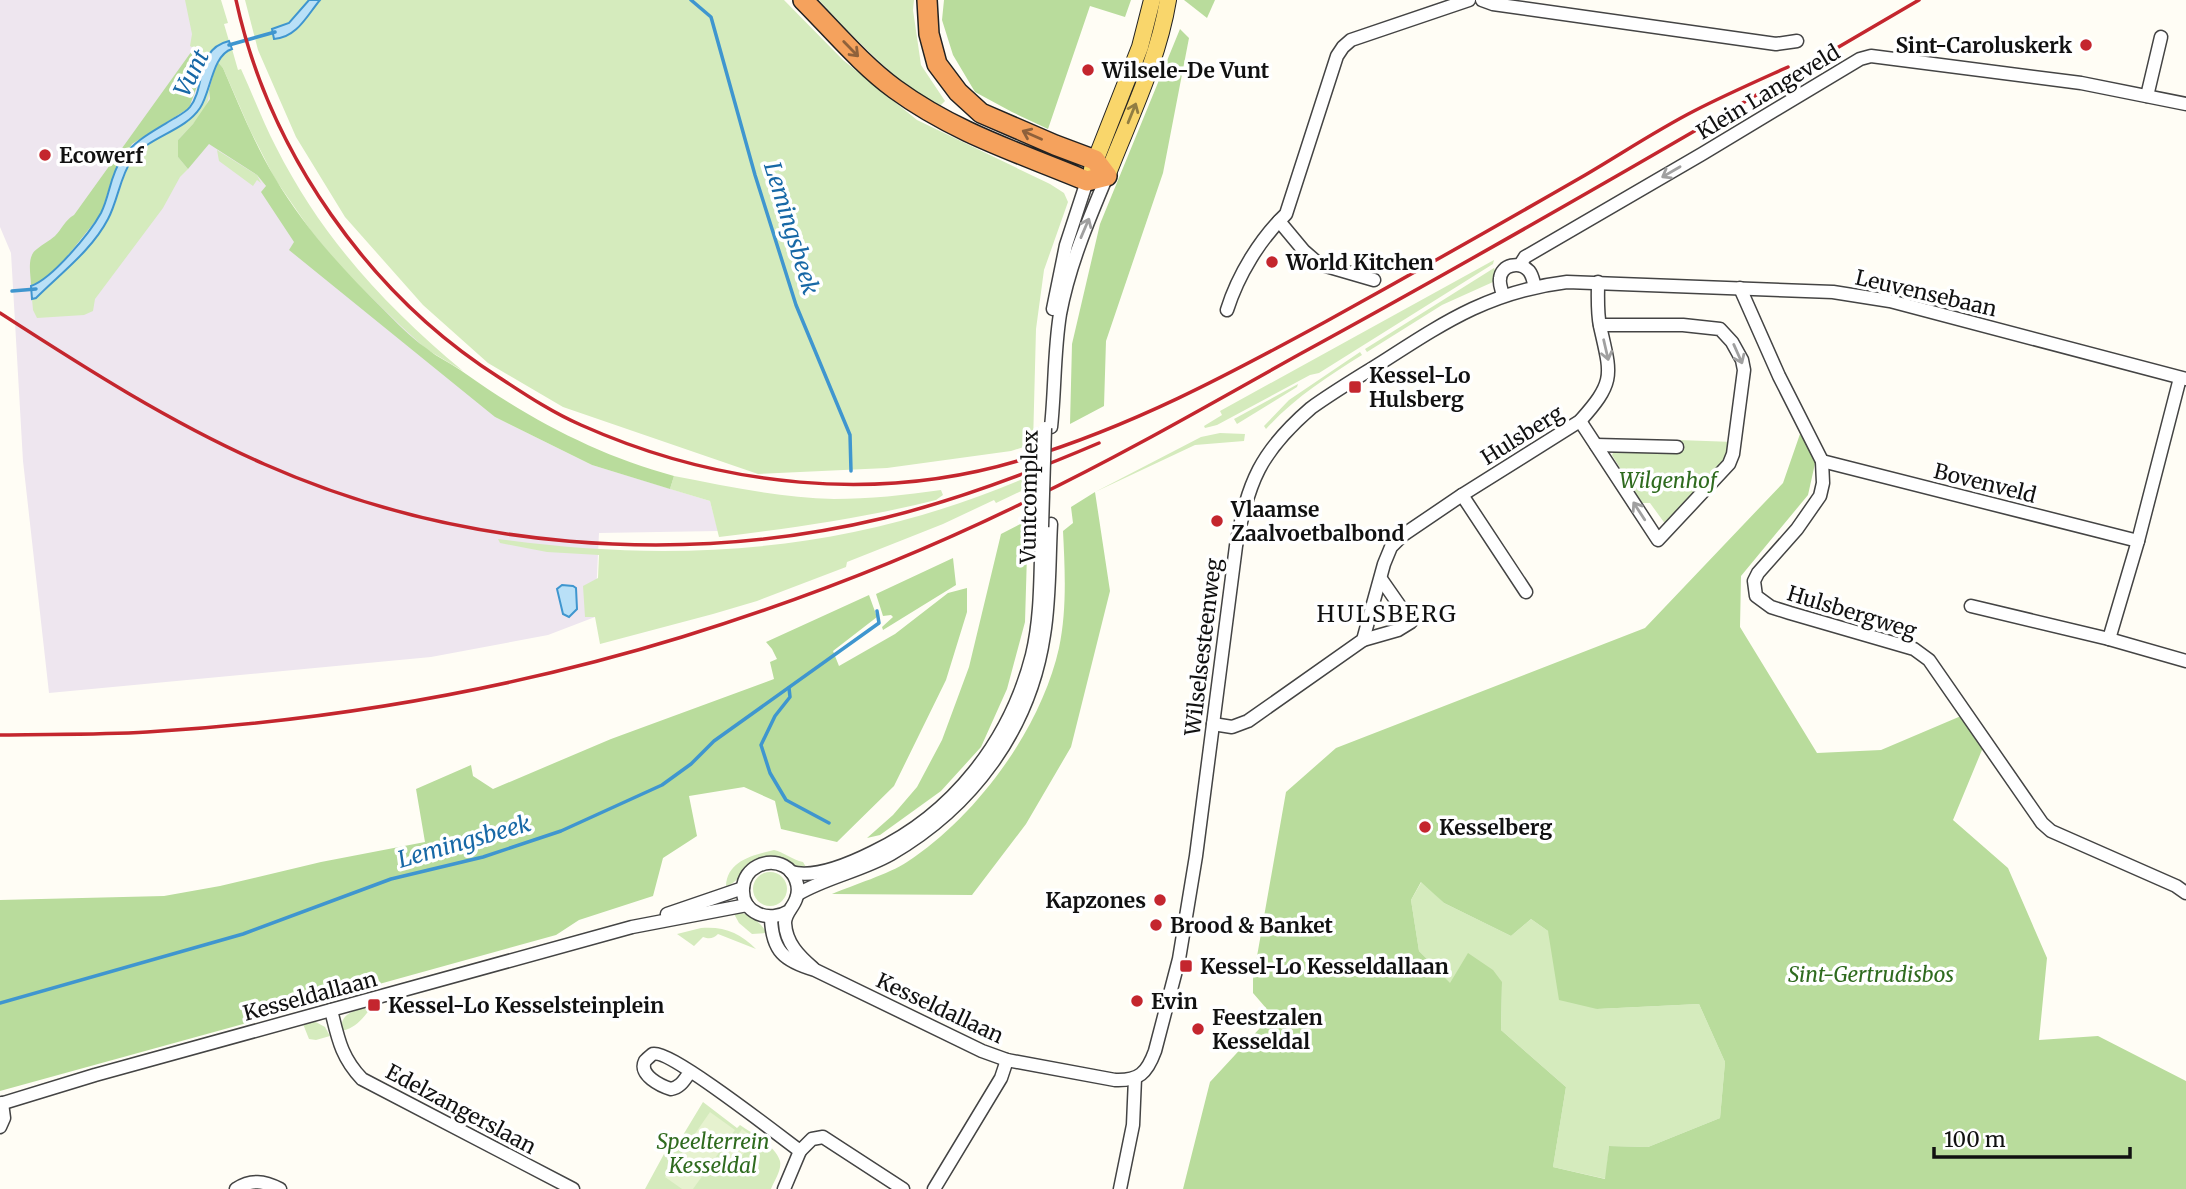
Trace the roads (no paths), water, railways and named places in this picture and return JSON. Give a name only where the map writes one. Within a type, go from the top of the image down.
[{"type":"highway","points":[[803,0],[866,64],[926,110],[971,134],[1087,181],[1101,168],[981,113],[958,92],[937,64],[929,34],[927,0]]},
{"type":"main road","name":"Vuntcomplex","points":[[1101,168],[1140,47],[1152,0]]},
{"type":"main road","name":"Vuntcomplex","points":[[1101,168],[1149,69],[1168,0]]},
{"type":"street","points":[[1227,310],[1241,276],[1279,220],[1286,214],[1337,56],[1343,47],[1351,40],[1469,0]]},
{"type":"street","name":"Klein Langeveld","points":[[1482,0],[1493,4],[1776,44],[1797,41]]},
{"type":"street","points":[[2147,96],[2161,37]]},
{"type":"street","name":"Klein Langeveld","points":[[1503,296],[1499,282],[1502,271],[1512,265],[1520,265],[1525,257],[1866,57],[2081,83],[2186,104]]},
{"type":"street","name":"Vuntcomplex","points":[[1048,428],[1064,297],[1101,168]]},
{"type":"street","name":"Vuntcomplex","points":[[798,894],[864,867],[907,844],[944,818],[974,788],[1000,754],[1025,705],[1040,656],[1046,616],[1049,336],[1066,245],[1087,181]]},
{"type":"street","points":[[1279,220],[1304,251],[1319,264],[1374,280]]},
{"type":"street","points":[[1520,265],[1528,269],[1535,287]]},
{"type":"street","name":"Wilselsesteenweg","points":[[1135,1078],[1144,1073],[1151,1063],[1179,959],[1236,546],[1243,505],[1260,465],[1290,426],[1332,393],[1449,320],[1503,296],[1567,282]]},
{"type":"street","name":"Leuvensebaan","points":[[1567,282],[1833,292],[1890,301],[2183,378]]},
{"type":"street","name":"Hulsberg","points":[[1363,639],[1391,547],[1403,535],[1462,495],[1580,421],[1596,404],[1605,388],[1609,373],[1608,352],[1600,325],[1598,282]]},
{"type":"street","points":[[1740,288],[1779,376],[1822,461]]},
{"type":"street","points":[[1580,421],[1658,540],[1729,464],[1733,454],[1744,370],[1742,360],[1732,342],[1720,329],[1683,325],[1600,325]]},
{"type":"street","points":[[2109,639],[2183,378]]},
{"type":"street","points":[[1596,445],[1677,447]]},
{"type":"street","name":"Bovenveld","points":[[1822,461],[2138,541]]},
{"type":"street","name":"Hulsbergweg","points":[[1822,461],[1824,483],[1819,496],[1802,523],[1758,573],[1754,582],[1756,596],[1771,607],[1914,649],[1929,660],[2042,823],[2051,831],[2176,886],[2186,893]]},
{"type":"street","points":[[1462,495],[1526,592]]},
{"type":"street","name":"Vuntcomplex","points":[[791,872],[820,872],[888,845],[916,828],[940,808],[964,785],[989,753],[1009,718],[1032,654],[1046,526]]},
{"type":"street","points":[[1213,724],[1231,727],[1248,721],[1363,639],[1398,630],[1411,622],[1381,579]]},
{"type":"street","points":[[1971,606],[2109,639],[2186,662]]},
{"type":"street","name":"Kesseldallaan","points":[[1,1104],[632,927],[743,888],[750,872],[761,864],[775,863],[791,872]]},
{"type":"street","points":[[743,888],[747,905],[756,913],[771,918],[782,915],[789,911],[798,894],[796,879],[791,872]]},
{"type":"street","name":"Kesseldallaan","points":[[632,927],[747,905]]},
{"type":"street","name":"Kesseldallaan","points":[[789,911],[785,920],[791,945],[815,971]]},
{"type":"street","name":"Kesseldallaan","points":[[771,918],[771,934],[789,961],[982,1051],[1007,1060],[1115,1080],[1135,1078]]},
{"type":"street","name":"Edelzangerslaan","points":[[331,1010],[342,1051],[362,1079],[573,1189]]},
{"type":"street","points":[[934,1189],[1001,1078],[1007,1060]]},
{"type":"street","points":[[690,1072],[726,1095],[800,1151]]},
{"type":"street","points":[[1120,1189],[1133,1125],[1135,1078]]},
{"type":"street","points":[[0,1127],[4,1118],[1,1104]]},
{"type":"street","points":[[784,1189],[800,1151],[812,1139],[823,1137],[902,1189]]},
{"type":"street","points":[[236,1189],[245,1183],[258,1181],[280,1189]]},
{"type":"water","points":[[309,0],[320,0],[295,30],[282,38],[274,39],[272,29],[289,23]]},
{"type":"water","points":[[229,41],[232,49],[220,58],[200,108],[185,123],[139,151],[125,173],[111,212],[94,241],[32,299],[31,286],[40,282],[59,265],[96,222],[122,158],[139,141],[190,107],[195,99],[206,60],[218,45]]},
{"type":"water","points":[[562,585],[576,588],[577,609],[569,617],[563,614],[557,589]]},
{"type":"waterway","name":"Lemingsbeek","points":[[691,0],[711,17],[755,175],[796,305],[850,435],[851,471]]},
{"type":"waterway","name":"Vunt","points":[[229,45],[275,32]]},
{"type":"waterway","name":"Vunt","points":[[12,291],[36,289]]},
{"type":"waterway","name":"Lemingsbeek","points":[[0,1003],[243,934],[391,879],[483,857],[561,831],[662,785],[691,764],[714,741],[879,623],[877,611]]},
{"type":"waterway","points":[[789,688],[790,697],[775,716],[761,745],[770,773],[786,800],[829,823]]},
{"type":"railway","points":[[236,0],[251,56],[273,112],[299,165],[331,215],[368,262],[408,305],[452,344],[500,378],[581,425],[688,463],[744,475],[800,482],[856,484],[913,481],[969,473],[1024,459],[1103,431],[1215,380],[1325,322],[1679,119],[1788,67]]},
{"type":"railway","points":[[0,735],[129,733],[215,727],[418,700],[551,673],[617,656],[727,623],[816,592],[990,519],[1134,446],[1534,224],[1919,0]]},
{"type":"railway","points":[[0,313],[162,413],[264,464],[337,493],[413,515],[491,531],[570,541],[649,545],[728,542],[807,533],[884,518],[939,503],[1020,475],[1099,443]]},
{"type":"place","name":"Sint-Caroluskerk","points":[[2086,45]]},
{"type":"place","name":"Wilsele-De Vunt","points":[[1088,70]]},
{"type":"place","name":"Ecowerf","points":[[45,155]]},
{"type":"place","name":"World Kitchen","points":[[1272,262]]},
{"type":"place","name":"Kessel-Lo Hulsberg","points":[[1355,387]]},
{"type":"place","name":"Vlaamse Zaalvoetbalbond","points":[[1217,521]]},
{"type":"place","name":"Kesselberg","points":[[1425,827]]},
{"type":"place","name":"Kapzones","points":[[1160,900]]},
{"type":"place","name":"Brood & Banket","points":[[1156,925]]},
{"type":"place","name":"Kessel-Lo Kesseldallaan","points":[[1186,966]]},
{"type":"place","name":"Evin","points":[[1137,1001]]},
{"type":"place","name":"Kessel-Lo Kesselsteinplein","points":[[374,1005]]},
{"type":"place","name":"Feestzalen Kesseldal","points":[[1198,1029]]},
{"type":"district","name":"HULSBERG","points":[[1387,613]]},
{"type":"park label","name":"Wilgenhof","points":[[1668,480]]},
{"type":"park label","name":"Sint-Gertrudisbos","points":[[1871,974]]},
{"type":"park label","name":"Speelterrein Kesseldal","points":[[713,1153]]}]
